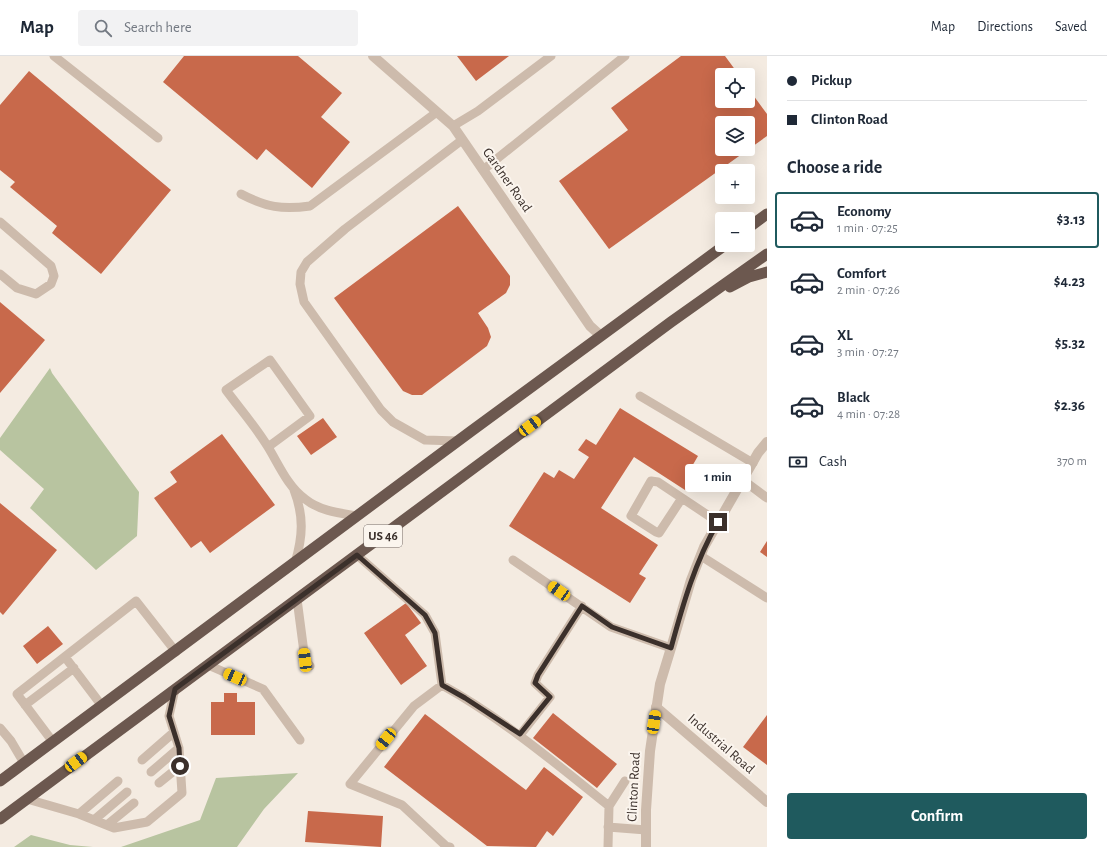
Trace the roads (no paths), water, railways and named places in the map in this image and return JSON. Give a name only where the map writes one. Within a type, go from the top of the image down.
[{"type":"highway","points":[[755,223],[767,214]]},
{"type":"highway","name":"US 46","points":[[0,781],[715,252]]},
{"type":"highway","name":"US 46","points":[[0,819],[671,322],[767,254]]},
{"type":"highway","points":[[671,322],[749,277],[767,272]]},
{"type":"street","name":"Gardner Road","points":[[373,56],[453,126],[590,326],[601,336]]},
{"type":"street","name":"Clinton Road","points":[[646,847],[650,750],[660,684],[691,580],[700,556],[718,522],[767,442]]},
{"type":"street","name":"Industrial Road","points":[[656,708],[767,802]]},
{"type":"lane","points":[[54,56],[158,138]]},
{"type":"lane","points":[[453,126],[478,111],[551,56]]},
{"type":"lane","points":[[483,170],[625,56]]},
{"type":"lane","points":[[241,194],[259,204],[276,207],[295,208],[310,206],[437,112]]},
{"type":"lane","points":[[458,441],[425,440],[393,422],[381,410],[304,302],[300,284],[301,272],[307,262],[345,229],[462,140]]},
{"type":"lane","points":[[0,222],[51,266],[54,276],[51,284],[36,294],[17,288],[0,274]]},
{"type":"lane","points":[[268,447],[310,416],[270,360],[226,390],[268,447],[276,463],[292,485],[305,499],[327,510],[357,516]]},
{"type":"lane","points":[[640,396],[753,463]]},
{"type":"lane","points":[[743,480],[767,498]]},
{"type":"lane","points":[[682,498],[659,532],[630,516],[651,481],[658,482],[682,498],[718,522]]},
{"type":"lane","points":[[292,485],[301,514],[302,528],[300,546],[295,563]]},
{"type":"lane","points":[[357,555],[425,615],[435,633],[442,685]]},
{"type":"lane","points":[[700,556],[767,598]]},
{"type":"lane","points":[[513,560],[612,627],[671,648]]},
{"type":"lane","points":[[298,599],[305,660],[310,666]]},
{"type":"lane","points":[[53,742],[17,694],[136,601],[176,652]]},
{"type":"lane","points":[[520,734],[550,697],[535,683],[538,675],[582,606]]},
{"type":"lane","points":[[65,657],[102,706]]},
{"type":"lane","points":[[208,665],[263,689],[300,740]]},
{"type":"lane","points":[[25,705],[74,668]]},
{"type":"lane","points":[[442,685],[465,698],[520,734],[609,806]]},
{"type":"lane","points":[[442,685],[414,706],[350,784],[402,805],[446,846],[450,847]]},
{"type":"lane","points":[[27,799],[79,814],[114,828],[147,822],[182,793],[179,748],[173,733],[169,716],[175,689]]},
{"type":"lane","points":[[0,728],[12,741],[24,763]]},
{"type":"lane","points":[[142,760],[173,733]]},
{"type":"lane","points":[[151,772],[179,748]]},
{"type":"lane","points":[[159,783],[180,766]]},
{"type":"lane","points":[[79,814],[118,781]]},
{"type":"lane","points":[[608,847],[609,806],[625,781]]},
{"type":"lane","points":[[94,820],[127,792]]},
{"type":"lane","points":[[107,825],[134,803]]},
{"type":"lane","points":[[608,827],[646,830]]}]
